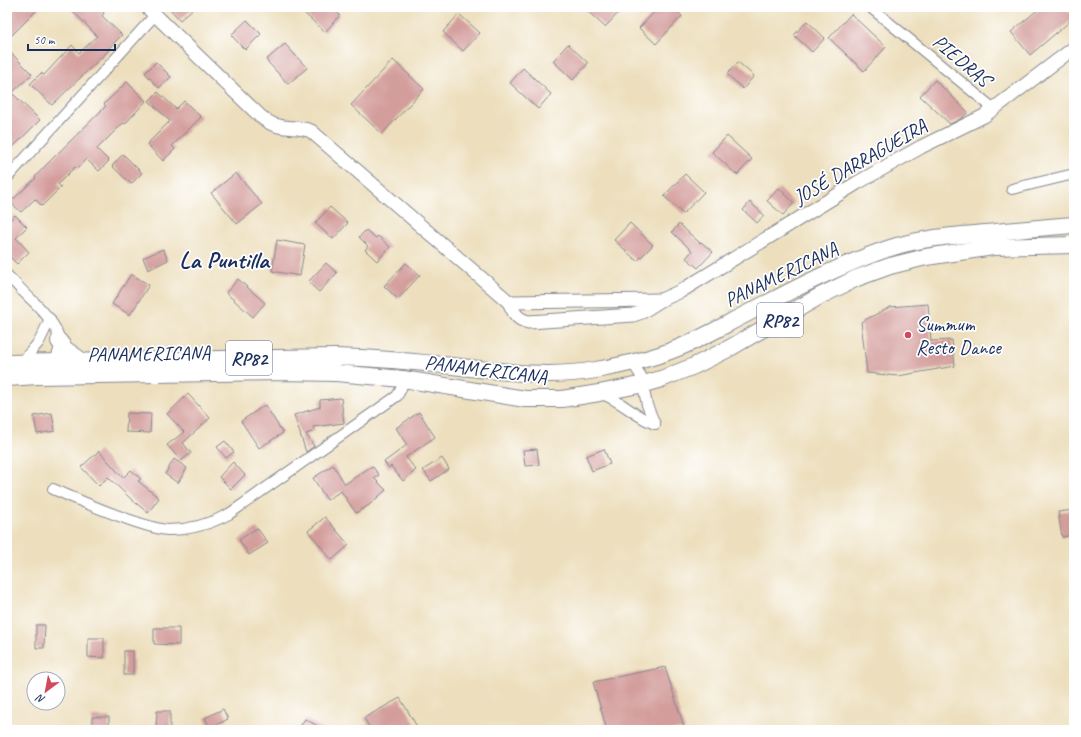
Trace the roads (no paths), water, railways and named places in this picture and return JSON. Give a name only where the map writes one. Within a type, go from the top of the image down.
[{"type":"main road","name":"PANAMERICANA","points":[[14,362],[374,358],[537,374],[562,374],[595,370],[647,359],[678,348],[713,332],[807,283],[859,259],[887,249],[938,237],[1074,225]]},
{"type":"main road","name":"PANAMERICANA","points":[[7,378],[37,376],[290,372],[336,373],[403,379],[525,399],[562,399],[644,384],[694,366],[763,330],[820,296],[857,278],[890,266],[926,257],[993,247],[1074,245]]},
{"type":"main road","points":[[59,341],[65,349],[82,361]]},
{"type":"street","name":"PIEDRAS","points":[[870,7],[994,109]]},
{"type":"street","points":[[7,178],[151,11],[260,116],[269,123],[280,126],[300,127],[311,131],[509,302]]},
{"type":"street","name":"JOSÉ DARRAGUEIRA","points":[[661,300],[509,302],[518,318],[529,322],[633,315],[642,312],[661,300],[681,291],[857,183],[921,147],[984,116],[1074,48]]},
{"type":"street","points":[[1012,189],[1074,174]]},
{"type":"street","points":[[7,275],[50,318],[58,332],[58,350],[53,362],[46,370],[37,376]]},
{"type":"street","points":[[14,362],[39,342],[50,318]]},
{"type":"street","points":[[599,393],[612,398],[639,417],[655,424],[647,405],[644,384],[638,370],[632,362]]},
{"type":"street","points":[[53,489],[106,512],[142,524],[167,530],[190,529],[215,522],[229,514],[396,396],[401,389],[403,379]]},
{"type":"place","name":"Summum Resto Dance","points":[[908,335]]},
{"type":"district","name":"La Puntilla","points":[[224,260]]}]
